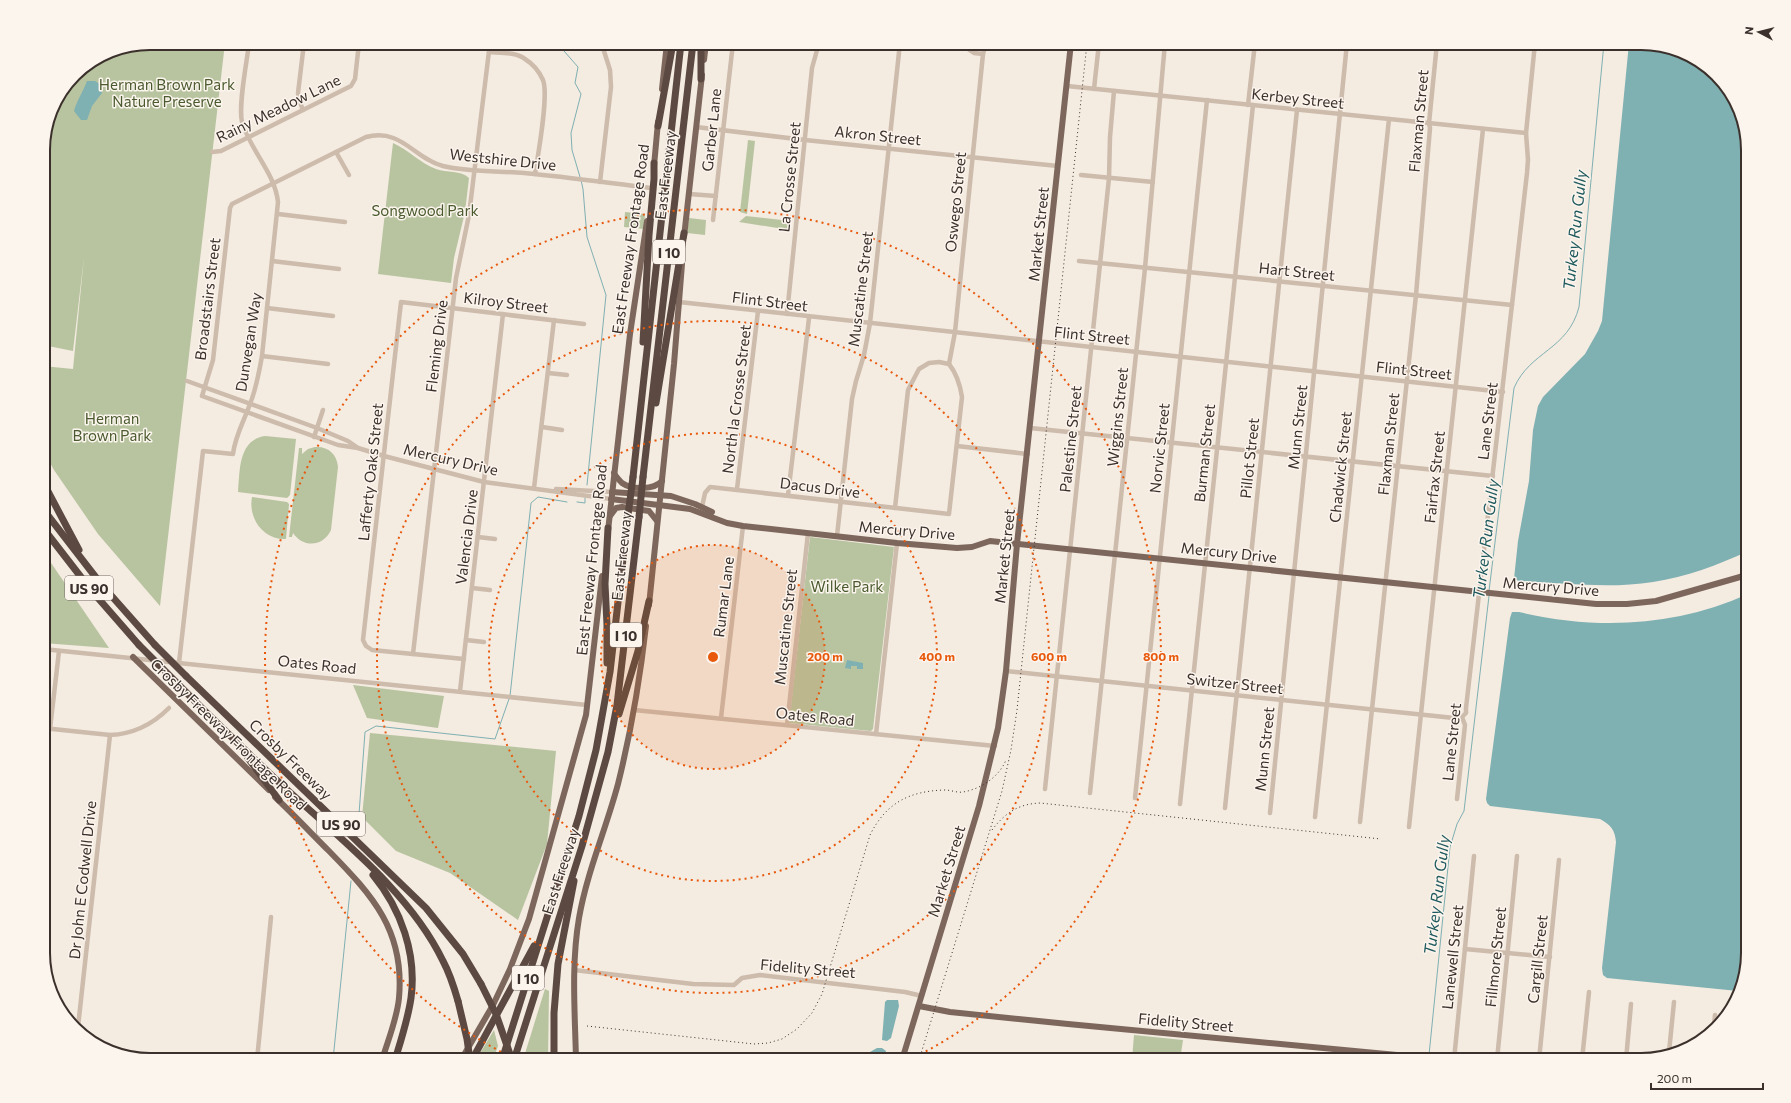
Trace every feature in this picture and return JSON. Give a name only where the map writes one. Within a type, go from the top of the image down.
[{"type":"highway","points":[[658,126],[671,50]]},
{"type":"highway","name":"East Freeway","points":[[504,1053],[584,796],[605,704],[633,477],[680,50]]},
{"type":"highway","name":"East Freeway","points":[[515,1053],[582,846],[608,752],[620,683],[692,50]]},
{"type":"highway","points":[[701,50],[701,79]]},
{"type":"highway","points":[[640,414],[654,163]]},
{"type":"highway","points":[[645,461],[659,387],[684,233]]},
{"type":"highway","points":[[50,496],[87,567]]},
{"type":"highway","name":"Crosby Freeway","points":[[50,518],[87,567],[155,645],[422,904],[442,926],[463,954],[481,984],[496,1014],[510,1053]]},
{"type":"highway","points":[[605,704],[608,647],[605,584],[608,528]]},
{"type":"highway","name":"Crosby Freeway","points":[[50,537],[91,590],[139,645],[237,743],[353,850],[399,896],[421,924],[443,960],[458,1001],[470,1053]]},
{"type":"highway","points":[[608,752],[638,652],[649,601]]},
{"type":"highway","points":[[237,743],[279,800]]},
{"type":"highway","points":[[554,1053],[554,1013],[558,964],[582,846]]},
{"type":"highway","points":[[353,850],[376,878],[393,903],[400,917],[409,947],[411,964],[411,998],[404,1031],[397,1053]]},
{"type":"highway","points":[[475,1053],[532,950],[554,895]]},
{"type":"highway","points":[[519,1053],[524,1029]]},
{"type":"main road","name":"East Freeway Frontage Road","points":[[465,1053],[510,969],[525,930],[588,706],[630,334],[651,188],[666,50]]},
{"type":"main road","points":[[576,1053],[575,947],[583,899],[617,785],[634,710],[642,665],[675,356],[684,233],[705,50]]},
{"type":"main road","name":"Market Street","points":[[904,1053],[979,806],[995,746],[1006,672],[1017,544],[1028,454],[1070,50]]},
{"type":"main road","points":[[614,473],[621,482],[630,486],[650,487],[658,485],[662,481]]},
{"type":"main road","name":"Mercury Drive","points":[[612,492],[660,494],[671,496],[702,507],[743,526]]},
{"type":"main road","name":"Mercury Drive","points":[[611,499],[690,509],[727,523],[743,526],[897,543],[957,548],[972,547],[990,542],[1017,544],[1596,604],[1656,601],[1741,576]]},
{"type":"main road","points":[[609,517],[616,508],[622,507],[649,511],[657,523]]},
{"type":"main road","name":"Crosby Freeway Frontage Road","points":[[133,658],[279,800],[361,884],[379,909],[388,926],[397,958],[400,982],[398,1001],[384,1053]]},
{"type":"main road","name":"Fidelity Street","points":[[919,1006],[950,1012],[1075,1025],[1373,1053]]},
{"type":"street","name":"Dunvegan Way","points":[[179,663],[203,451],[233,454],[236,435],[250,405],[258,380],[262,356],[266,308],[278,214],[277,196],[273,184],[243,123],[241,111],[248,50]]},
{"type":"street","points":[[303,50],[298,93],[303,110]]},
{"type":"street","name":"Rainy Meadow Lane","points":[[212,152],[220,151],[249,137],[354,83],[359,50]]},
{"type":"street","points":[[600,182],[611,87],[610,70],[604,50]]},
{"type":"street","name":"Garber Lane","points":[[713,220],[731,50]]},
{"type":"street","name":"La Crosse Street","points":[[787,314],[812,68],[817,50]]},
{"type":"street","name":"Muscatine Street","points":[[837,536],[852,398],[864,356],[870,323],[899,50]]},
{"type":"street","points":[[970,50],[974,53],[983,54]]},
{"type":"street","name":"Oswego Street","points":[[949,364],[955,332],[984,50]]},
{"type":"street","points":[[1094,88],[1098,50]]},
{"type":"street","name":"Wiggins Street","points":[[1090,793],[1145,268],[1164,50]]},
{"type":"street","name":"Burman Street","points":[[1180,804],[1235,277],[1254,50]]},
{"type":"street","name":"Munn Street","points":[[1270,813],[1346,50]]},
{"type":"street","name":"Flaxman Street","points":[[1360,822],[1416,296],[1430,128],[1429,123],[1436,50]]},
{"type":"street","name":"Lane Street","points":[[1457,799],[1465,725],[1462,717],[1466,713],[1482,592],[1493,476],[1528,160],[1526,133],[1534,50]]},
{"type":"street","points":[[489,52],[508,54],[524,58],[536,68],[543,81],[545,98],[536,174]]},
{"type":"street","name":"Fleming Drive","points":[[413,654],[452,308],[456,278],[469,215],[489,52]]},
{"type":"street","name":"Kerbey Street","points":[[1067,86],[1526,133]]},
{"type":"street","name":"Palestine Street","points":[[1045,789],[1109,178],[1110,137],[1114,91]]},
{"type":"street","name":"Norvic Street","points":[[1135,798],[1207,100]]},
{"type":"street","name":"Pillot Street","points":[[1225,808],[1297,110]]},
{"type":"street","name":"Chadwick Street","points":[[1315,818],[1389,119]]},
{"type":"street","name":"Akron Street","points":[[696,127],[805,140],[1058,166]]},
{"type":"street","name":"Fairfax Street","points":[[1409,827],[1483,129]]},
{"type":"street","name":"Westshire Drive","points":[[232,204],[366,137],[378,135],[403,142],[438,164],[651,188]]},
{"type":"street","points":[[336,152],[349,175]]},
{"type":"street","points":[[1081,175],[1153,182]]},
{"type":"street","points":[[689,194],[716,196]]},
{"type":"street","name":"Broadstairs Street","points":[[202,396],[213,360],[230,208],[232,204]]},
{"type":"street","points":[[278,214],[345,222]]},
{"type":"street","points":[[272,261],[339,269]]},
{"type":"street","name":"Hart Street","points":[[1079,261],[1512,305]]},
{"type":"street","name":"Kilroy Street","points":[[401,302],[584,324]]},
{"type":"street","name":"Lafferty Oaks Street","points":[[401,302],[363,640],[372,650],[413,654]]},
{"type":"street","name":"Flint Street","points":[[679,302],[787,314],[809,318],[955,332],[1502,392]]},
{"type":"street","points":[[266,308],[333,316]]},
{"type":"street","name":"North la Crosse Street","points":[[737,489],[758,311]]},
{"type":"street","name":"Valencia Drive","points":[[460,691],[503,314]]},
{"type":"street","points":[[788,495],[809,318]]},
{"type":"street","points":[[536,488],[554,320]]},
{"type":"street","points":[[262,356],[328,364]]},
{"type":"street","points":[[895,508],[908,390],[919,369],[929,363],[939,362],[949,364],[958,378],[962,397],[957,446],[1028,454]]},
{"type":"street","points":[[548,373],[567,375]]},
{"type":"street","name":"Mercury Drive","points":[[187,381],[317,428],[348,441],[358,448]]},
{"type":"street","name":"Mercury Drive","points":[[202,396],[338,445],[358,448],[484,482],[536,488],[612,492]]},
{"type":"street","points":[[314,437],[323,410]]},
{"type":"street","points":[[542,427],[562,430]]},
{"type":"street","points":[[1030,428],[1493,476]]},
{"type":"street","name":"Dacus Drive","points":[[702,507],[705,493],[710,487],[949,514],[957,446]]},
{"type":"street","name":"Mercury Drive","points":[[536,488],[573,495],[611,499]]},
{"type":"street","name":"Rumar Lane","points":[[721,718],[743,526]]},
{"type":"street","name":"Muscatine Street","points":[[787,725],[808,533]]},
{"type":"street","points":[[478,537],[495,538]]},
{"type":"street","points":[[876,734],[897,543]]},
{"type":"street","points":[[472,588],[490,590]]},
{"type":"street","points":[[466,640],[484,642]]},
{"type":"street","name":"Oates Road","points":[[50,650],[460,691],[588,706]]},
{"type":"street","points":[[59,651],[50,729],[110,735],[130,733],[152,724],[169,708]]},
{"type":"street","points":[[413,654],[464,659]]},
{"type":"street","name":"Switzer Street","points":[[1006,672],[1421,715],[1454,718],[1462,717]]},
{"type":"street","name":"Oates Road","points":[[634,710],[995,746]]},
{"type":"street","name":"Dr John E Codwell Drive","points":[[78,1022],[110,735]]},
{"type":"street","name":"Lanewell Street","points":[[1455,1053],[1474,856]]},
{"type":"street","name":"Fillmore Street","points":[[1498,1053],[1517,856]]},
{"type":"street","name":"Cargill Street","points":[[1541,1053],[1559,860]]},
{"type":"street","points":[[258,1053],[271,917]]},
{"type":"street","points":[[1465,949],[1550,957]]},
{"type":"street","name":"Fidelity Street","points":[[574,970],[693,984],[734,985],[742,978],[760,975],[904,992],[922,996]]},
{"type":"street","points":[[1583,1053],[1589,992]]},
{"type":"street","points":[[1669,1049],[1674,1002]]},
{"type":"street","points":[[1627,1053],[1631,1004]]},
{"type":"street","points":[[1714,1021],[1715,1014]]},
{"type":"green space","name":"Herman Brown Park","points":[[150,50],[224,50],[160,606],[98,534],[50,463],[50,367],[73,369],[84,257],[73,351],[50,346],[50,144],[53,124],[63,100],[79,79],[106,60],[118,55]]},
{"type":"green space","points":[[748,140],[755,141],[747,214],[740,212]]},
{"type":"green space","name":"Songwood Park","points":[[393,143],[436,169],[466,175],[469,178],[465,212],[454,258],[451,283],[378,274]]},
{"type":"green space","points":[[625,212],[645,214],[644,229],[624,227]]},
{"type":"green space","points":[[746,216],[791,221],[790,230],[739,222]]},
{"type":"green space","points":[[689,218],[706,220],[705,235],[687,233]]},
{"type":"green space","points":[[265,436],[296,439],[290,495],[287,498],[238,492],[240,466],[245,450],[250,443]]},
{"type":"green space","points":[[315,447],[328,449],[336,458],[338,467],[331,530],[323,540],[313,544],[302,541],[293,533],[292,537],[289,537],[299,448],[302,448],[302,454],[308,449]]},
{"type":"green space","points":[[252,497],[287,502],[289,504],[286,539],[270,536],[259,526],[252,513]]},
{"type":"green space","name":"Wilke Park","points":[[810,537],[894,547],[873,729],[871,731],[789,723]]},
{"type":"green space","points":[[50,561],[109,648],[50,644]]},
{"type":"green space","points":[[353,685],[444,696],[438,728],[367,718]]},
{"type":"green space","points":[[370,733],[556,751],[547,844],[518,920],[450,873],[396,851],[362,817]]},
{"type":"green space","points":[[545,989],[549,991],[548,1053],[525,1053]]},
{"type":"green space","points":[[494,1030],[498,1046],[496,1053],[480,1053]]},
{"type":"green space","points":[[1134,1035],[1183,1040],[1181,1053],[1133,1053]]},
{"type":"water","points":[[1628,50],[1667,53],[1691,63],[1712,79],[1728,100],[1738,124],[1741,144],[1741,554],[1702,570],[1653,582],[1603,585],[1519,581],[1514,579],[1518,541],[1529,481],[1533,430],[1538,406],[1543,397],[1585,354],[1602,321]]},
{"type":"water","points":[[87,81],[95,81],[101,85],[102,93],[92,106],[87,120],[81,120],[74,111]]},
{"type":"water","points":[[1741,597],[1741,953],[1738,979],[1733,991],[1607,978],[1603,975],[1602,968],[1616,842],[1615,834],[1612,828],[1600,819],[1490,806],[1487,803],[1486,799],[1510,618],[1512,612],[1519,612],[1548,618],[1577,621],[1606,623],[1635,622],[1664,619],[1720,605]]},
{"type":"water","points":[[847,660],[863,663],[863,669],[857,669],[857,666],[851,666],[851,669],[845,668]]},
{"type":"water","points":[[887,1000],[898,1000],[899,1006],[891,1038],[887,1041],[882,1040],[885,1002]]},
{"type":"water","points":[[877,1048],[882,1048],[886,1051],[886,1053],[870,1052]]},
{"type":"waterway","points":[[563,50],[578,67],[575,83],[581,94],[571,133],[572,150],[580,177]]},
{"type":"waterway","name":"Turkey Run Gully","points":[[1489,591],[1514,388],[1529,366],[1558,342],[1566,333],[1574,321],[1579,307],[1603,50]]},
{"type":"waterway","points":[[581,180],[587,237],[606,295],[587,485]]},
{"type":"waterway","points":[[510,696],[531,503],[538,497],[567,502]]},
{"type":"waterway","points":[[577,502],[585,503],[585,498]]},
{"type":"waterway","name":"Turkey Run Gully","points":[[1429,1053],[1450,847],[1457,824],[1464,811],[1489,596]]},
{"type":"waterway","points":[[358,828],[365,732],[376,726],[495,739],[509,699]]},
{"type":"waterway","points":[[334,1053],[351,881]]},
{"type":"railway","points":[[921,1053],[1002,791],[1011,750],[1017,710],[1086,50]]},
{"type":"railway","points":[[587,1026],[754,1044],[768,1043],[782,1039],[797,1029],[812,1013],[822,994],[870,835],[883,815],[891,807],[910,796],[932,791],[945,790],[961,792],[983,785],[999,772],[1006,760]]},
{"type":"railway","points":[[992,830],[1007,814],[1013,810],[1025,805],[1040,803],[1381,839]]},
{"type":"park label","name":"Herman Brown Park Nature Preserve","points":[[167,92]]}]
